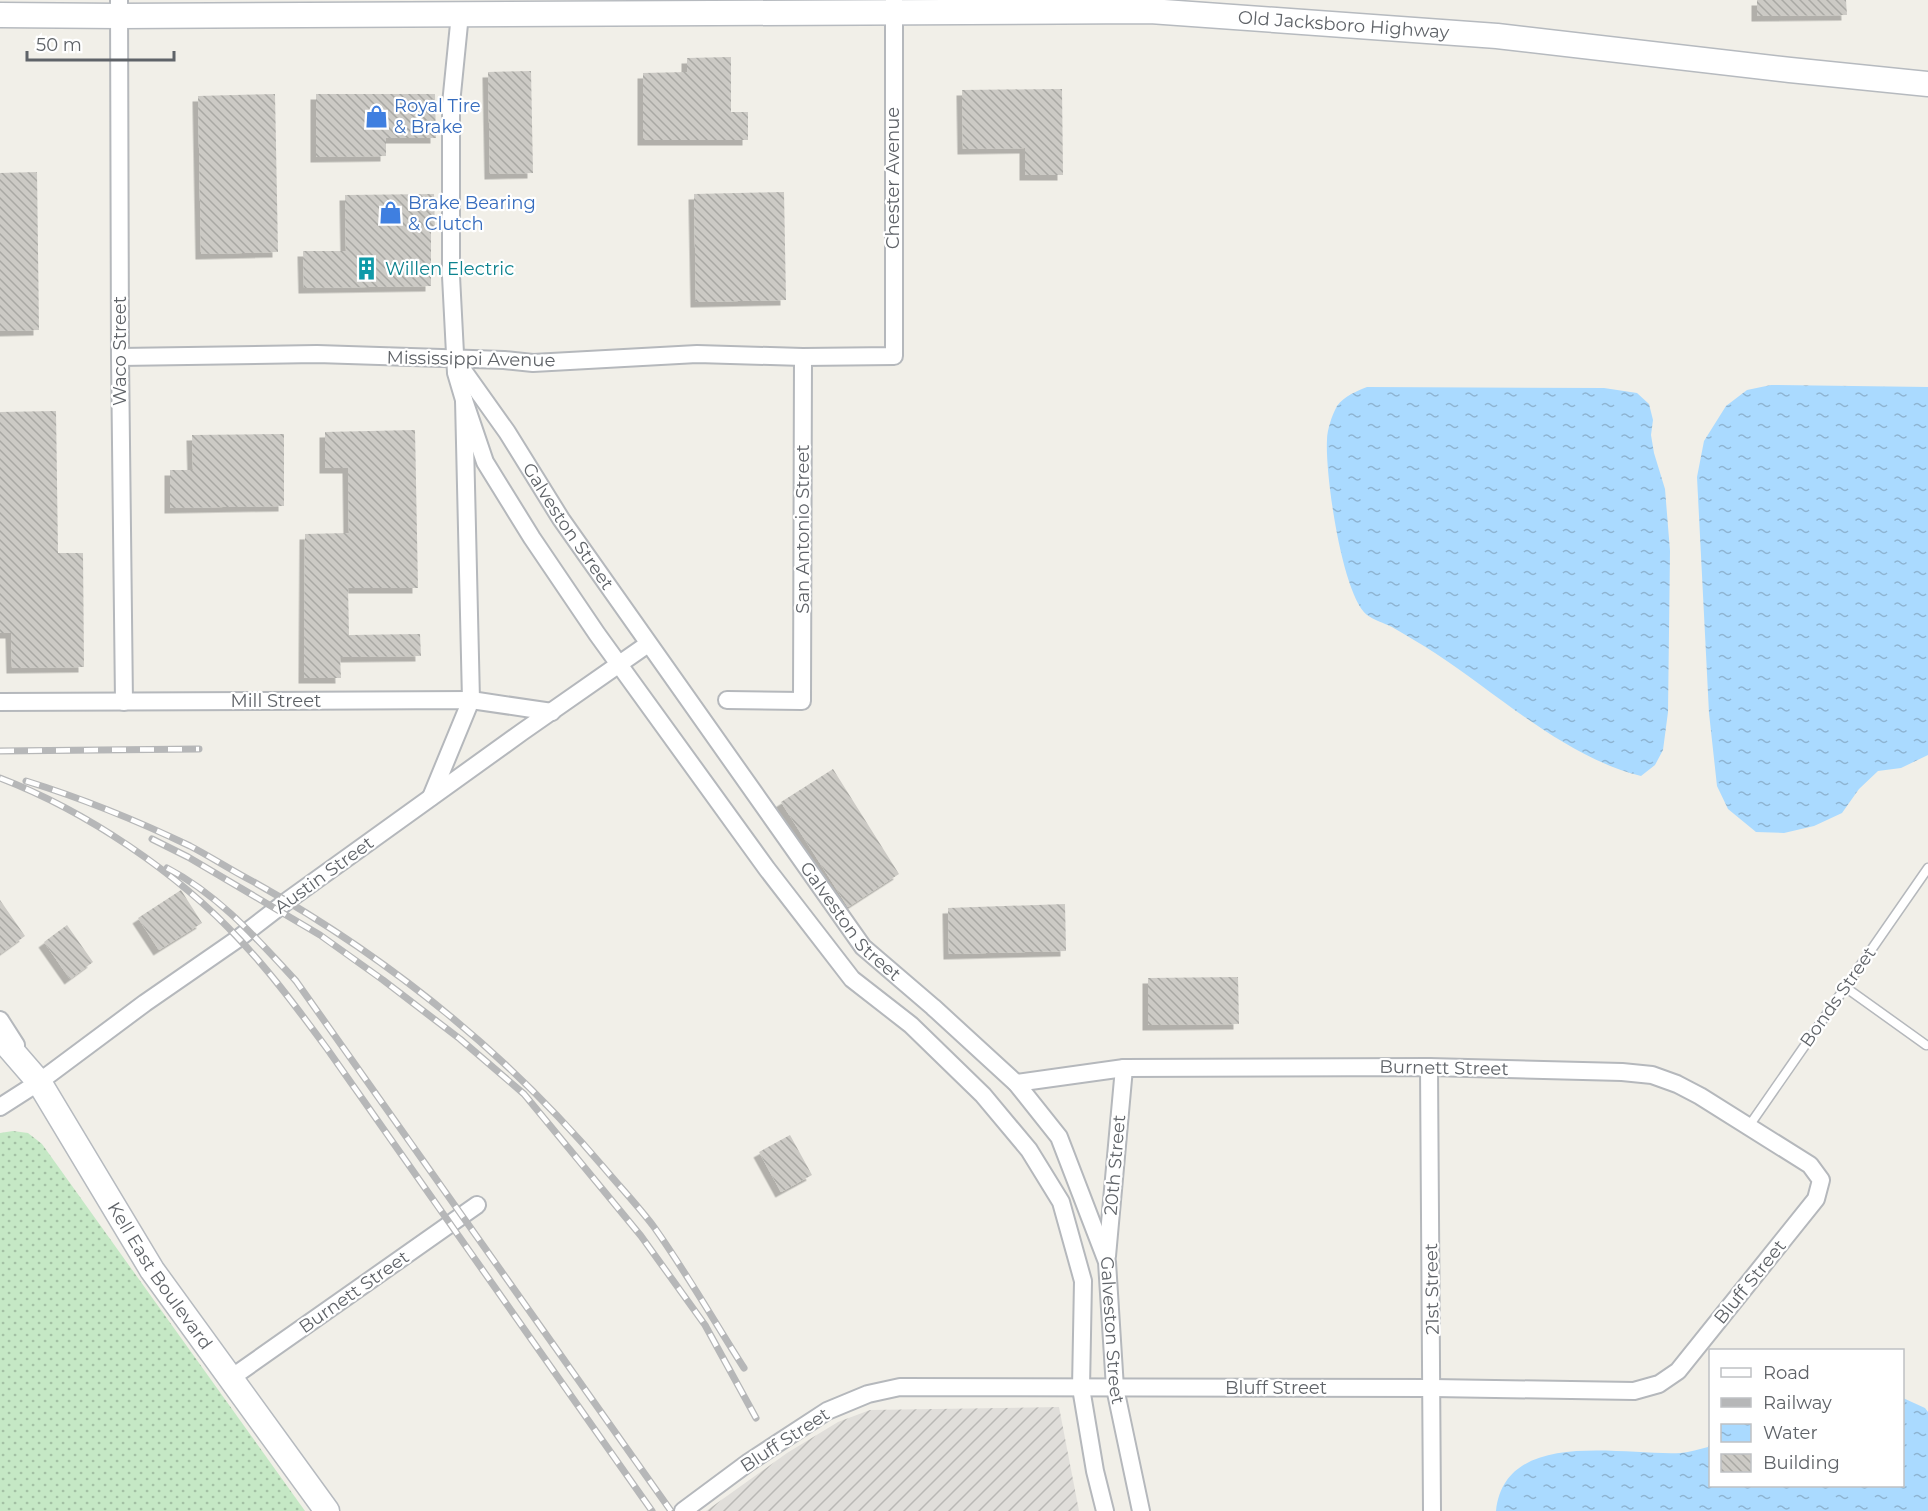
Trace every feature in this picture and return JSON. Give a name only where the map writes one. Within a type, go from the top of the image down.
[{"type":"main road","name":"Old Jacksboro Highway","points":[[0,15],[119,8],[894,6],[1150,11],[1497,36],[1928,84]]},
{"type":"main road","name":"Kell East Boulevard","points":[[0,1037],[39,1082],[152,1270],[327,1511]]},
{"type":"street","name":"Chester Avenue","points":[[894,6],[894,356]]},
{"type":"street","name":"Galveston Street","points":[[460,7],[451,104],[451,276],[455,359],[456,373],[485,462],[532,538],[620,666],[767,869],[852,979],[911,1025],[983,1095],[1029,1150],[1061,1202],[1083,1281],[1081,1388],[1095,1471],[1105,1511]]},
{"type":"street","name":"Waco Street","points":[[119,8],[124,702]]},
{"type":"street","name":"Mississippi Avenue","points":[[120,357],[317,354],[533,363],[697,354],[803,357],[894,356]]},
{"type":"street","name":"San Antonio Street","points":[[727,700],[802,702],[803,357]]},
{"type":"street","name":"Galveston Street","points":[[455,359],[507,432],[561,519],[648,645],[863,947],[1016,1083],[1059,1137],[1107,1262],[1115,1388],[1141,1511]]},
{"type":"street","name":"Galveston Street","points":[[430,798],[471,700],[464,400]]},
{"type":"street","name":"Austin Street","points":[[0,1107],[39,1082],[430,798],[648,645]]},
{"type":"street","name":"Mill Street","points":[[0,702],[471,700],[552,712]]},
{"type":"street","points":[[0,1020],[39,1082]]},
{"type":"street","name":"Burnett Street","points":[[1016,1083],[1124,1068],[1429,1067],[1622,1072],[1652,1075],[1700,1096],[1810,1165],[1821,1180],[1816,1199]]},
{"type":"street","name":"21st Street","points":[[1429,1067],[1433,1388],[1432,1511]]},
{"type":"street","name":"20th Street","points":[[1107,1262],[1124,1068]]},
{"type":"street","name":"Bluff Street","points":[[683,1511],[749,1462],[827,1411],[868,1394],[900,1387],[1433,1388],[1634,1391],[1659,1384],[1678,1371],[1816,1199]]},
{"type":"street","name":"Burnett Street","points":[[231,1378],[477,1205]]},
{"type":"lane","name":"Bonds Street","points":[[1749,1126],[1928,868]]},
{"type":"lane","points":[[1845,987],[1926,1045]]},
{"type":"shaded area","points":[[1059,1407],[1079,1511],[706,1511],[787,1453],[838,1422],[870,1410]]},
{"type":"green space","points":[[13,1131],[28,1133],[42,1144],[305,1511],[0,1511],[0,1133]]},
{"type":"water","points":[[1771,385],[1928,387],[1928,755],[1901,768],[1878,771],[1859,789],[1842,813],[1814,826],[1784,833],[1756,832],[1728,809],[1717,786],[1709,713],[1697,477],[1704,441],[1726,406],[1747,390]]},
{"type":"water","points":[[1367,387],[1604,388],[1637,393],[1649,404],[1653,420],[1651,435],[1654,453],[1665,489],[1670,551],[1668,712],[1663,750],[1655,765],[1641,776],[1613,767],[1559,740],[1435,653],[1367,615],[1358,603],[1350,584],[1337,533],[1329,479],[1327,440],[1330,423],[1340,402]]},
{"type":"water","points":[[1904,1398],[1925,1408],[1928,1412],[1928,1511],[1496,1511],[1504,1485],[1521,1467],[1543,1457],[1570,1452],[1599,1451],[1681,1453],[1709,1445],[1709,1487],[1904,1487]]},
{"type":"building","points":[[1757,0],[1846,0],[1847,15],[1757,16]]},
{"type":"building","points":[[731,57],[731,112],[748,112],[748,140],[643,140],[643,73],[687,72],[687,58]]},
{"type":"building","points":[[531,71],[533,173],[490,174],[488,72]]},
{"type":"building","points":[[1062,89],[1063,175],[1025,175],[1025,148],[963,149],[962,90]]},
{"type":"building","points":[[275,94],[278,252],[201,254],[198,96]]},
{"type":"building","name":"Royal Tire & Brake","points":[[316,94],[435,94],[436,138],[386,138],[386,156],[316,157]]},
{"type":"building","points":[[37,172],[39,330],[0,331],[0,173]]},
{"type":"building","points":[[784,192],[786,300],[696,302],[694,194]]},
{"type":"building","points":[[434,194],[435,231],[431,231],[431,286],[304,288],[303,251],[346,251],[345,195]]},
{"type":"building","points":[[56,411],[58,553],[83,553],[84,667],[12,668],[11,633],[0,633],[0,412]]},
{"type":"building","points":[[415,430],[418,588],[348,588],[349,635],[420,634],[421,656],[340,657],[341,678],[304,678],[305,534],[349,533],[348,468],[325,468],[325,432]]},
{"type":"building","points":[[284,434],[284,506],[170,508],[170,470],[193,470],[192,435]]},
{"type":"building","points":[[833,769],[899,874],[848,907],[781,802]]},
{"type":"building","points":[[181,890],[202,923],[159,950],[138,918]]},
{"type":"building","points":[[0,900],[25,936],[0,954]]},
{"type":"building","points":[[1065,904],[1066,951],[949,954],[948,908]]},
{"type":"building","points":[[67,925],[93,962],[70,979],[44,942]]},
{"type":"building","points":[[1238,977],[1239,1024],[1148,1025],[1148,978]]},
{"type":"building","points":[[790,1135],[812,1175],[781,1192],[759,1152]]},
{"type":"railway","points":[[0,751],[199,749]]},
{"type":"railway","points":[[0,778],[65,808],[129,846],[188,891],[252,953],[286,993],[328,1050],[652,1511]]},
{"type":"railway","points":[[26,781],[109,810],[198,850],[302,910],[350,941],[442,1009],[527,1085],[567,1126],[636,1205],[677,1261],[744,1368]]},
{"type":"railway","points":[[152,839],[188,857],[320,935],[460,1039],[524,1094],[641,1236],[705,1325],[756,1418]]},
{"type":"railway","points":[[167,868],[204,891],[236,919],[296,981],[671,1511]]},
{"type":"place","name":"Royal Tire & Brake","points":[[376,116]]},
{"type":"place","name":"Brake Bearing & Clutch","points":[[390,213]]},
{"type":"place","name":"Willen Electric","points":[[367,269]]}]
